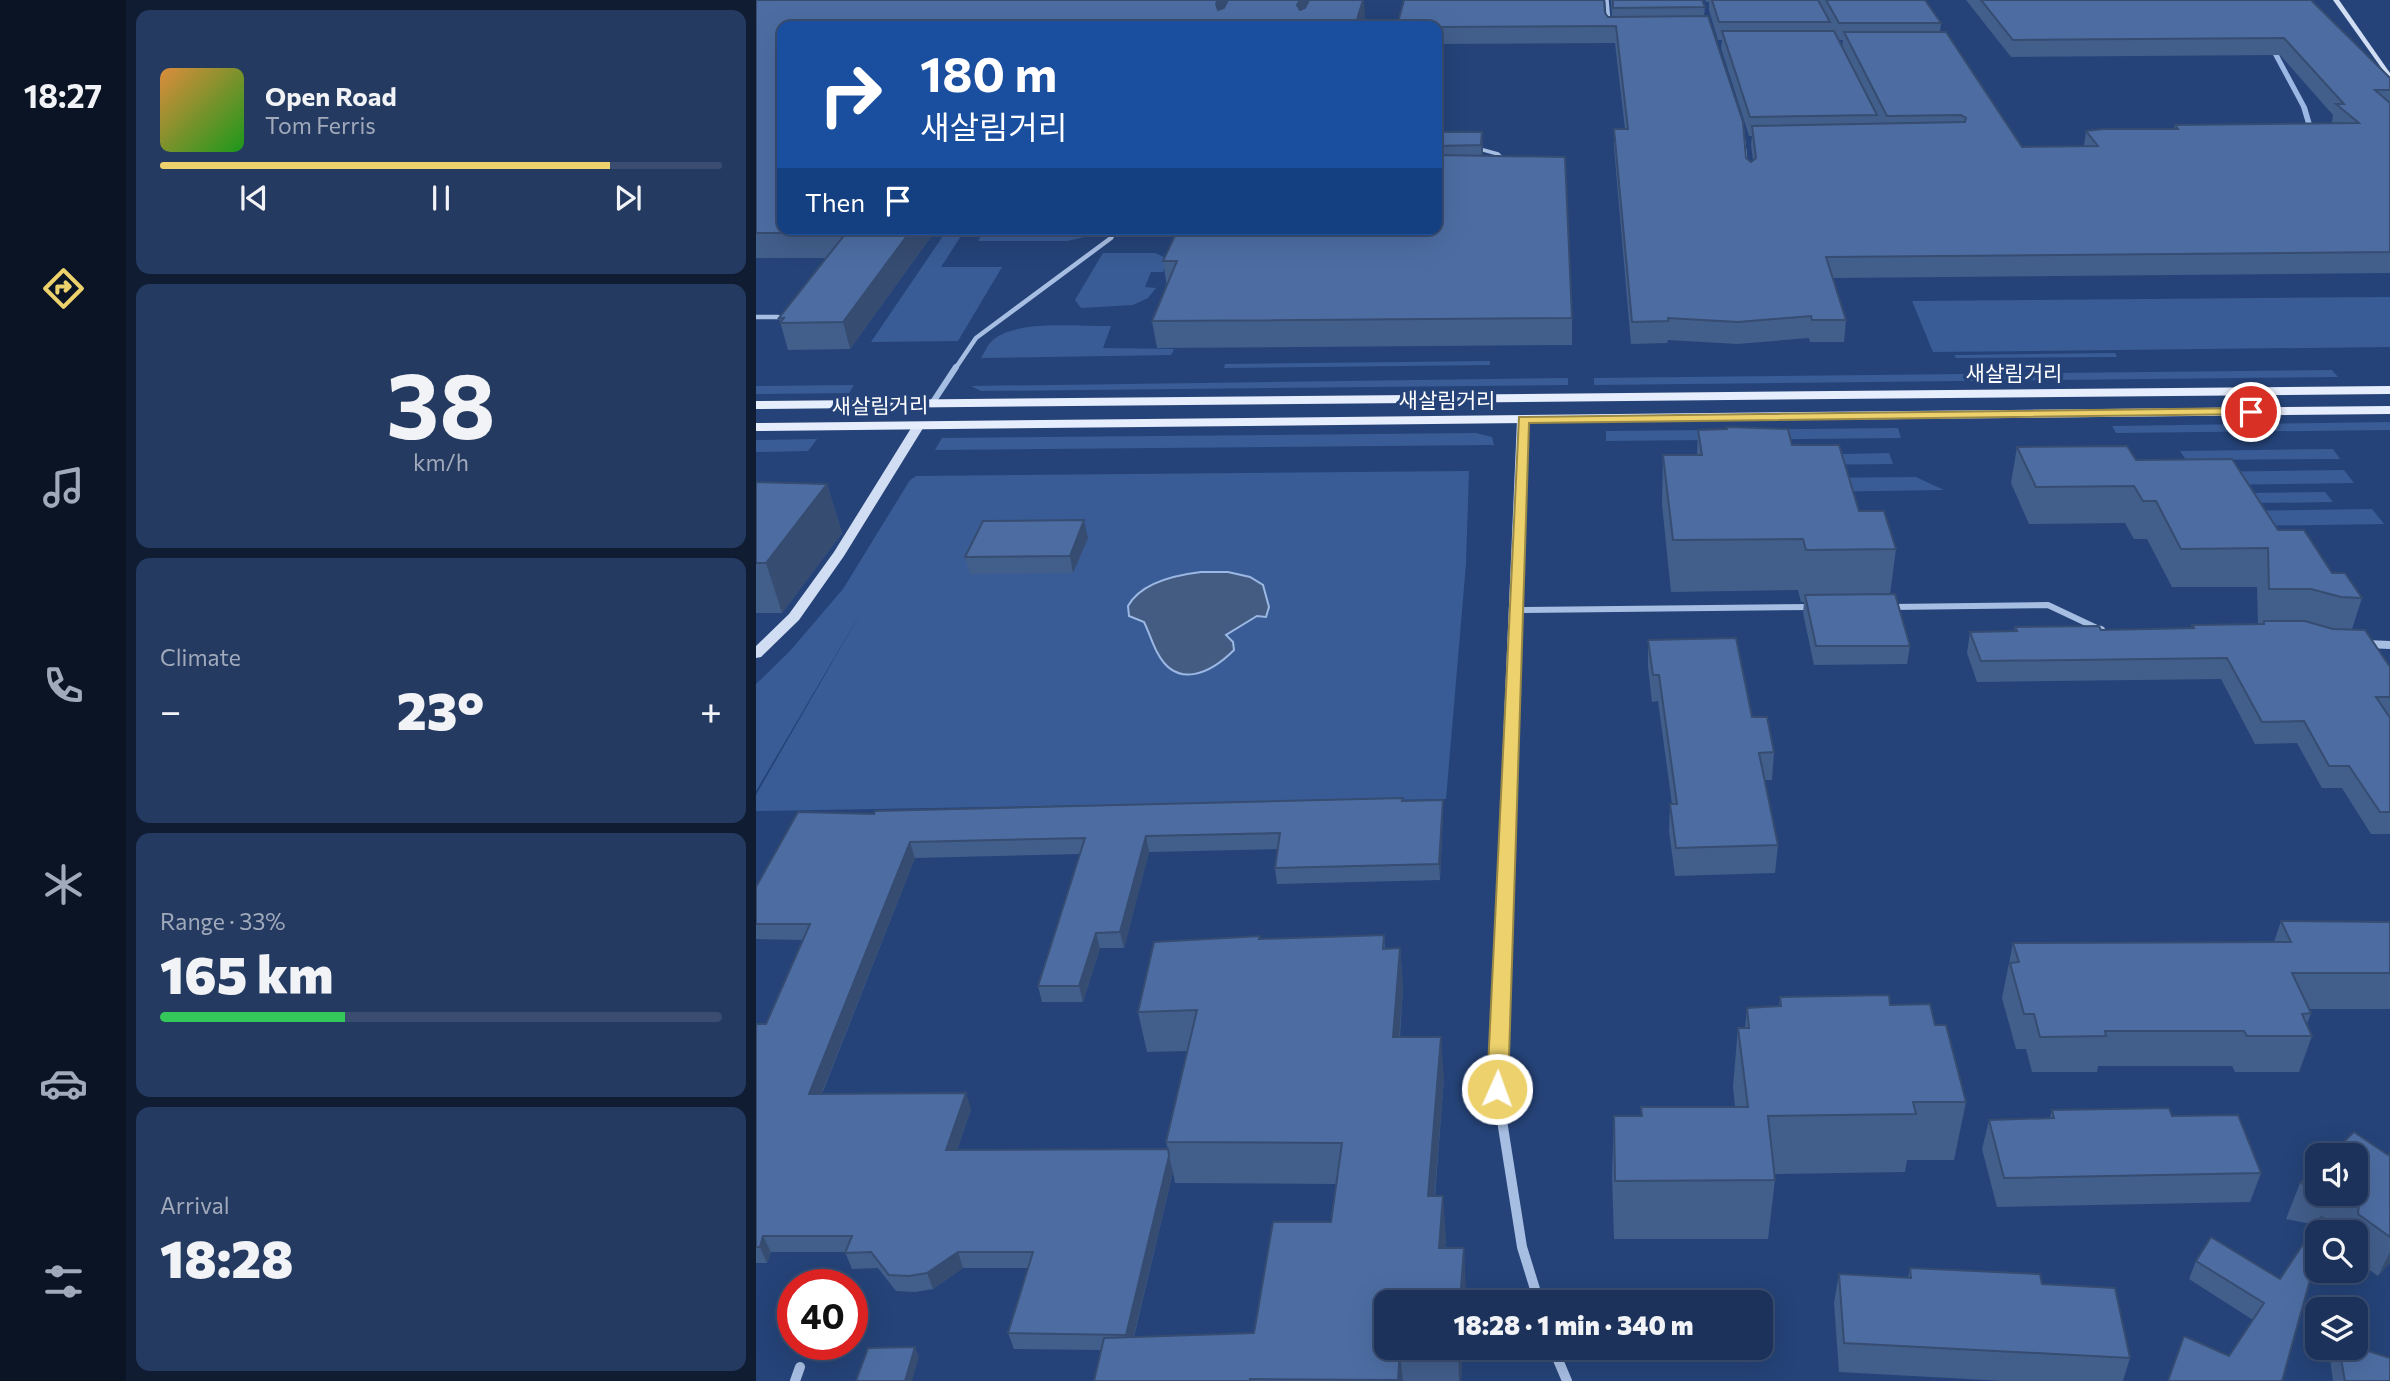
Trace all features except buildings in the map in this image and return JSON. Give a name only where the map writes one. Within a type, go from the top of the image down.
[{"type":"main road","name":"새살림거리","points":[[756,405],[2390,390]]},
{"type":"main road","name":"새살림거리","points":[[756,427],[2390,410]]},
{"type":"street","points":[[1607,0],[1609,29]]},
{"type":"street","points":[[2336,0],[2390,78]]},
{"type":"street","points":[[1738,116],[1746,140],[1746,164]]},
{"type":"street","points":[[1464,148],[1477,148],[1498,154],[1506,160],[1504,166]]},
{"type":"street","points":[[933,402],[976,338],[1113,235]]},
{"type":"street","points":[[756,317],[778,317]]},
{"type":"street","points":[[1523,420],[1497,1089],[1522,1247],[1535,1290]]},
{"type":"street","points":[[756,654],[794,617],[832,564],[919,425]]},
{"type":"street","points":[[1884,607],[2048,605],[2113,635]]},
{"type":"street","points":[[1516,610],[1816,607]]},
{"type":"street","points":[[2352,644],[2390,645]]},
{"type":"street","points":[[1558,1360],[1567,1381]]},
{"type":"street","points":[[795,1381],[800,1367]]},
{"type":"shaded area","points":[[981,235],[1094,235],[1067,241],[978,241]]},
{"type":"shaded area","points":[[943,236],[961,236],[941,267],[1002,267],[958,341],[871,342]]},
{"type":"shaded area","points":[[1103,253],[1155,253],[1164,257],[1166,264],[1163,272],[1151,272],[1145,287],[1156,288],[1148,298],[1133,305],[1081,308],[1075,300]]},
{"type":"shaded area","points":[[2390,297],[2390,347],[1933,352],[1912,301]]},
{"type":"shaded area","points":[[1111,326],[1103,348],[1174,349],[1171,355],[981,358],[993,340],[1017,329]]},
{"type":"shaded area","points":[[2115,353],[2117,357],[1956,358],[1954,355]]},
{"type":"shaded area","points":[[1490,361],[1490,365],[1224,368],[1225,364]]},
{"type":"shaded area","points":[[2332,370],[2338,377],[1594,385],[1594,378]]},
{"type":"shaded area","points":[[1568,378],[1568,385],[981,391],[971,386]]},
{"type":"shaded area","points":[[854,385],[849,393],[756,394],[756,386]]},
{"type":"shaded area","points":[[2390,422],[2390,430],[2116,433],[2112,426]]},
{"type":"shaded area","points":[[1898,428],[1901,438],[1606,441],[1606,431]]},
{"type":"shaded area","points":[[1476,433],[1492,437],[1494,445],[935,450],[942,438]]},
{"type":"shaded area","points":[[817,439],[808,451],[756,452],[756,440]]},
{"type":"shaded area","points":[[2333,449],[2340,459],[2186,460],[2180,451]]},
{"type":"shaded area","points":[[1889,453],[1893,464],[1803,465],[1800,455]]},
{"type":"shaded area","points":[[2344,470],[2354,483],[2215,485],[2207,472]]},
{"type":"shaded area","points":[[1469,471],[1466,564],[1446,799],[756,811],[756,795],[864,607],[756,791],[756,684],[790,651],[843,589],[910,480],[916,476]]},
{"type":"shaded area","points":[[1916,477],[1944,490],[1810,492],[1807,478]]},
{"type":"shaded area","points":[[2325,492],[2333,502],[2259,503],[2252,493]]},
{"type":"shaded area","points":[[2372,509],[2384,524],[2244,526],[2235,511]]},
{"type":"shaded area","points":[[1201,572],[1228,572],[1250,577],[1263,585],[1269,607],[1266,617],[1257,616],[1226,635],[1233,642],[1234,650],[1225,658],[1205,671],[1184,674],[1165,664],[1155,649],[1144,622],[1129,616],[1128,606],[1150,585]]},
{"type":"waterway","points":[[2268,40],[2304,107],[2314,137]]},
{"type":"route","points":[[1497,1089],[1523,420],[2251,412]]}]
